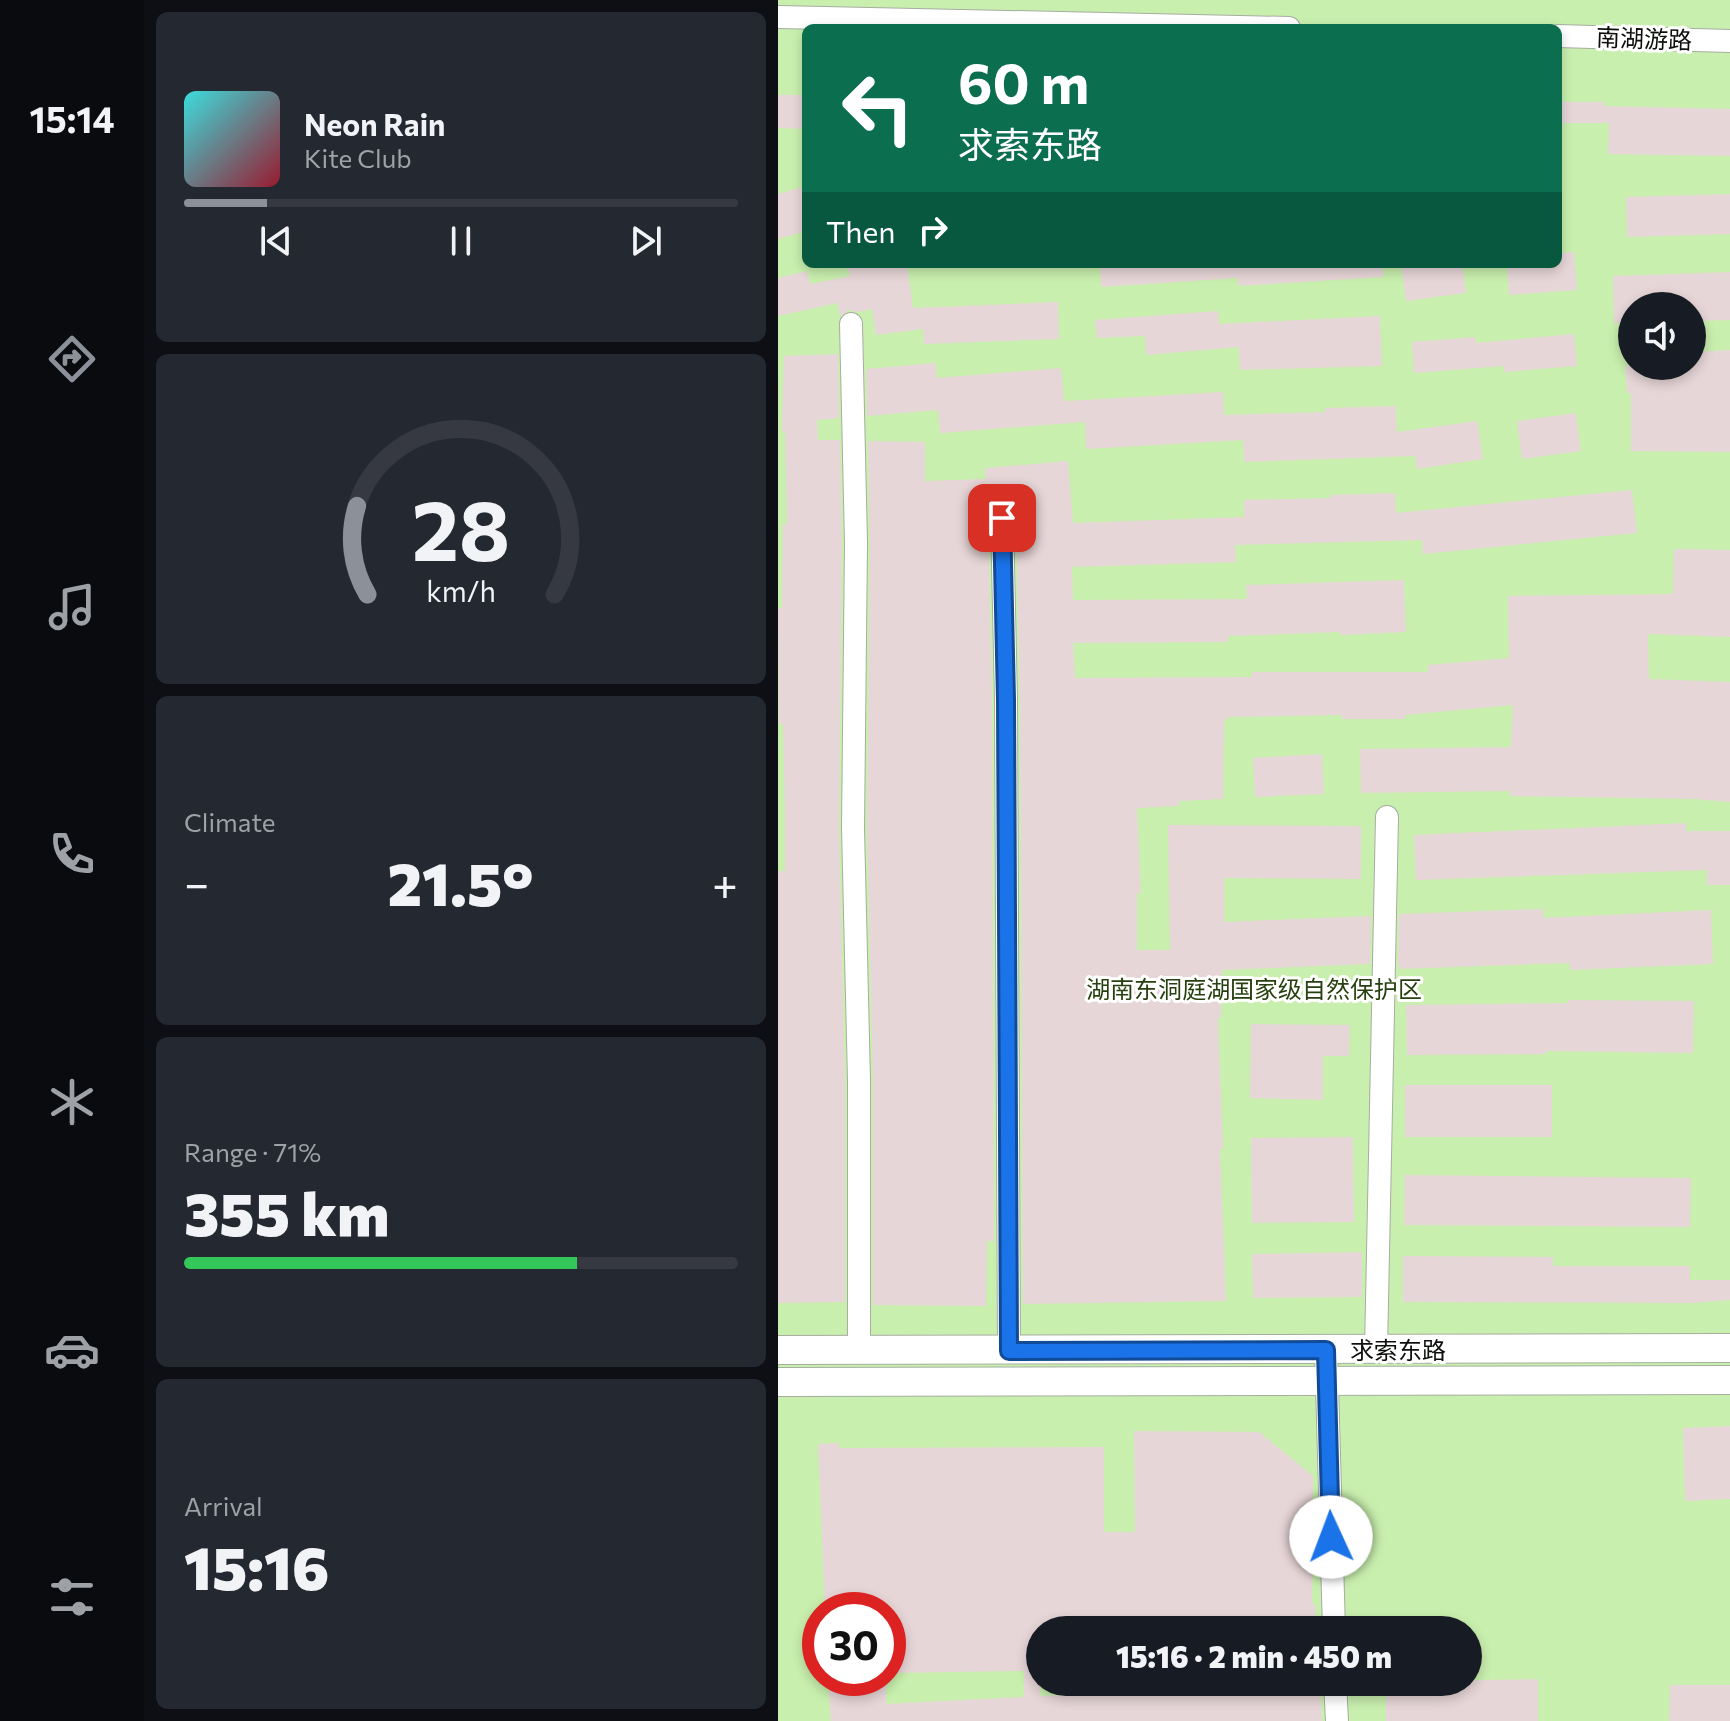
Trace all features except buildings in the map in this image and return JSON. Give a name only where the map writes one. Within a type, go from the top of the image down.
[{"type":"main road","name":"求索东路","points":[[778,1350],[1730,1348]]},
{"type":"main road","name":"求索东路","points":[[778,1382],[1730,1380]]},
{"type":"street","points":[[1107,23],[1110,0]]},
{"type":"street","points":[[778,17],[1143,24]]},
{"type":"street","name":"南湖游路","points":[[1562,36],[1730,41]]},
{"type":"street","points":[[851,324],[856,543],[853,829],[859,1081],[859,1350]]},
{"type":"street","points":[[1002,518],[1009,1351]]},
{"type":"street","points":[[1376,1350],[1387,817]]},
{"type":"street","points":[[1326,1350],[1334,1616]]},
{"type":"street","points":[[1336,1696],[1337,1721]]},
{"type":"green space","name":"湖南东洞庭湖国家级自然保护区","points":[[778,0],[1730,0],[1730,1721],[778,1721]]},
{"type":"route","points":[[1002,518],[1008,902],[1009,1351],[1326,1350],[1331,1537]]}]
